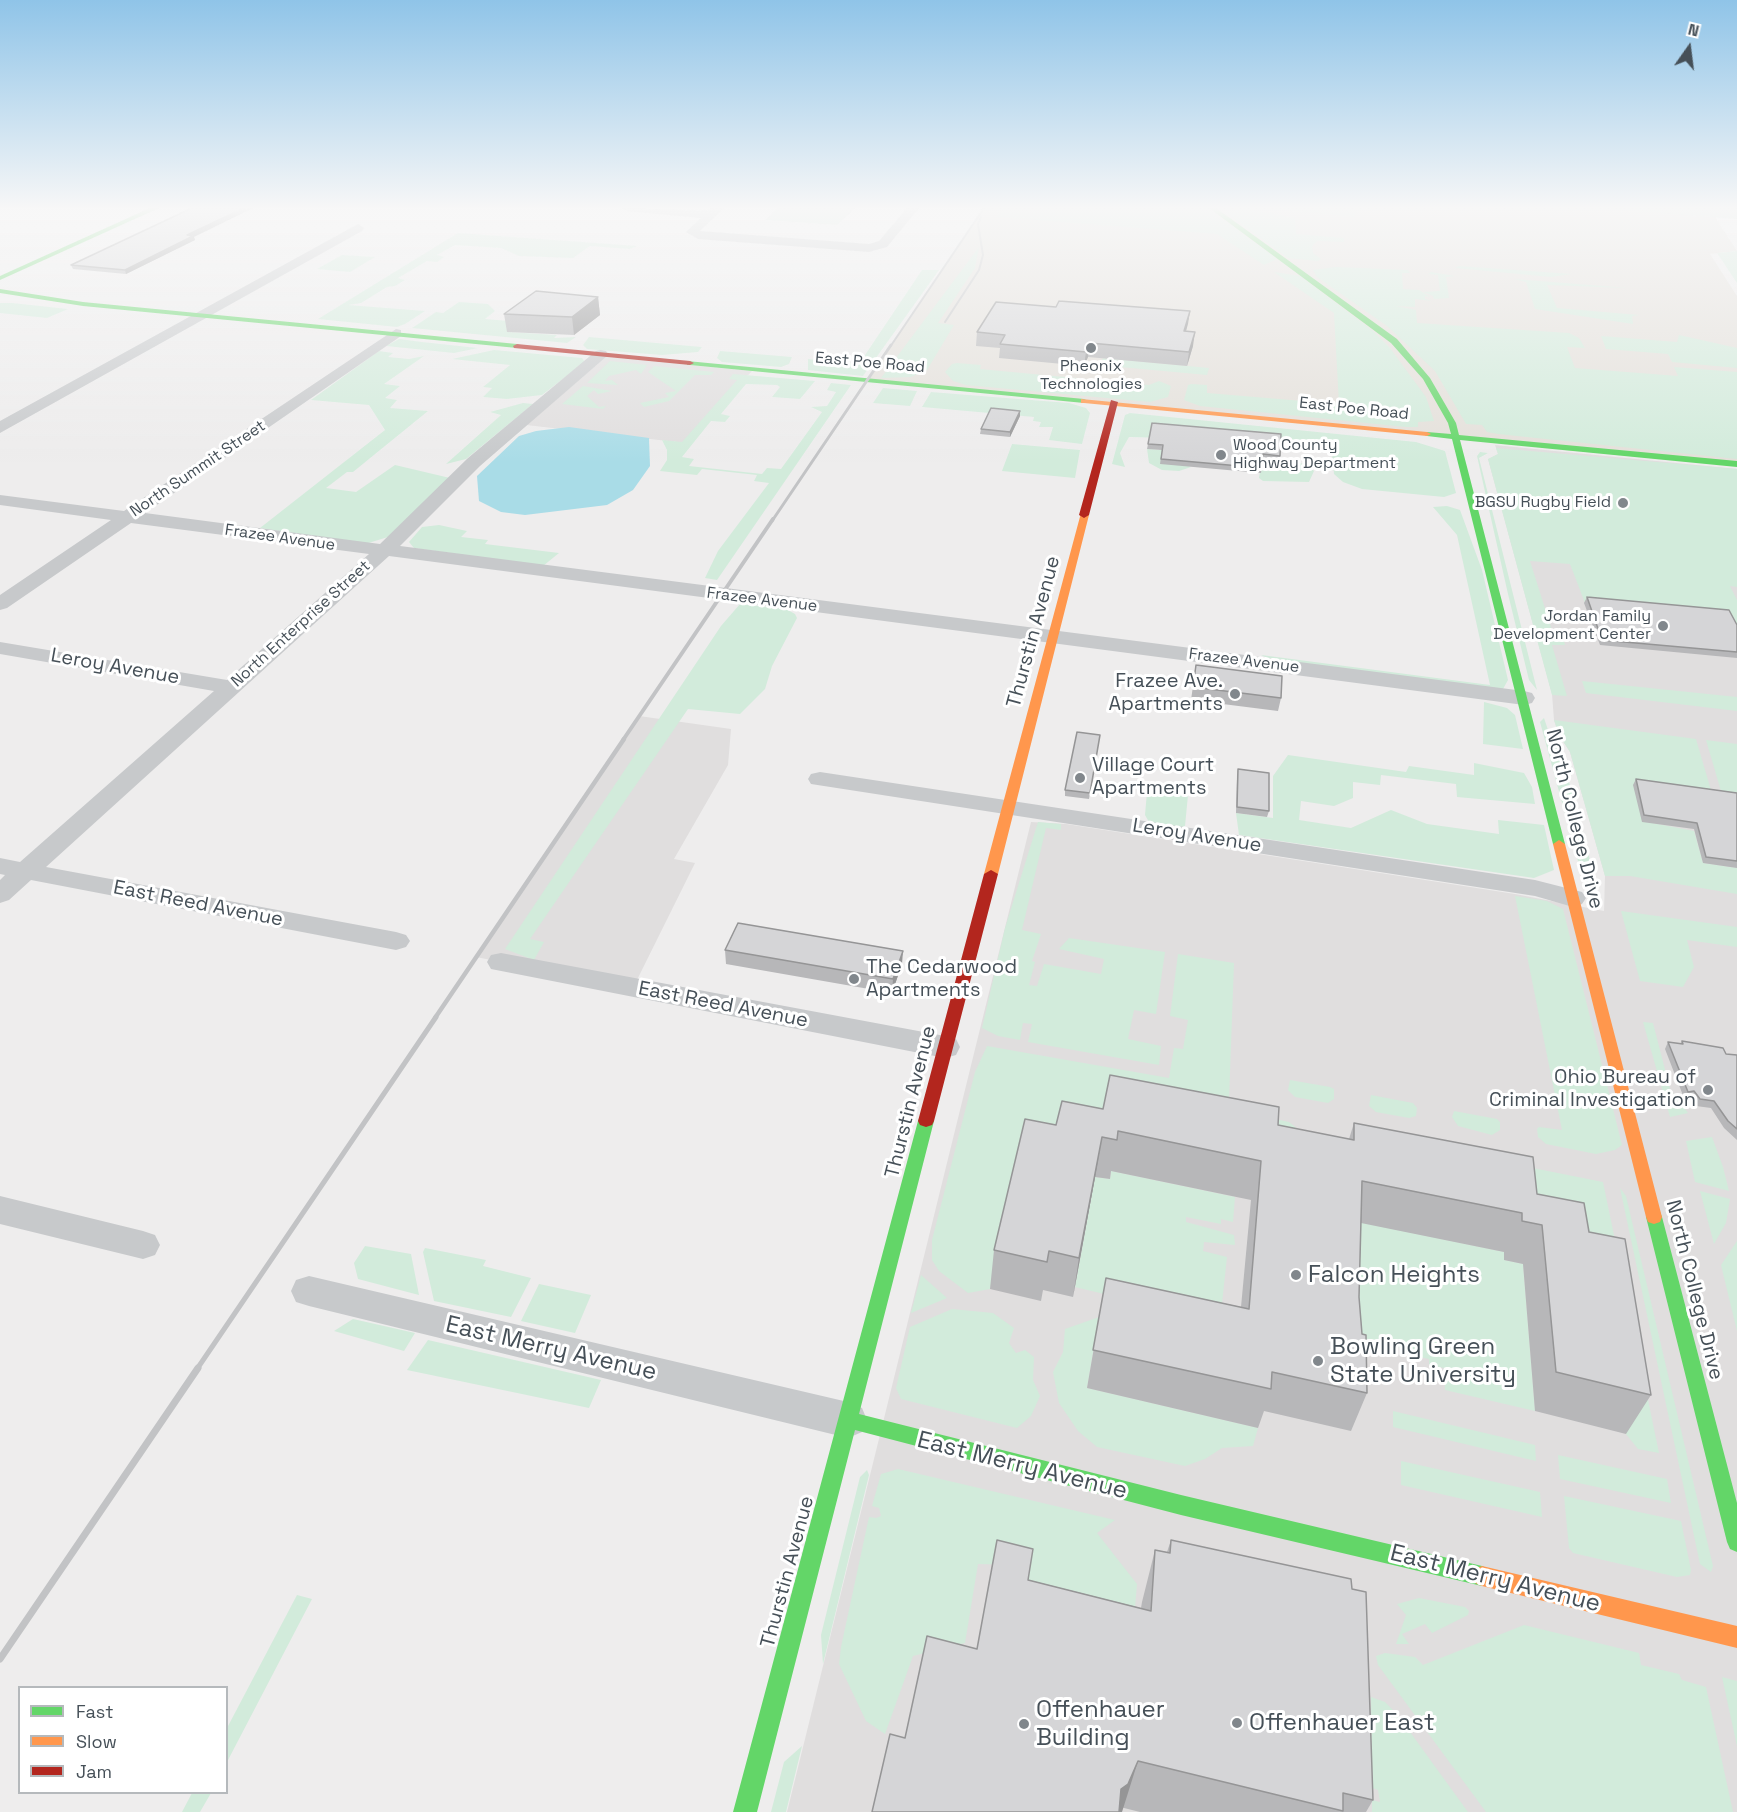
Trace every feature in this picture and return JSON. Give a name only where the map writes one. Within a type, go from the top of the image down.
[{"type":"street","name":"East Poe Road","points":[[10,293],[83,304],[1737,464]]},
{"type":"street","points":[[0,428],[244,293]]},
{"type":"street","name":"North College Drive","points":[[1330,293],[1394,342],[1426,378],[1442,402],[1456,436],[1737,1542]]},
{"type":"street","name":"North Summit Street","points":[[0,604],[396,333]]},
{"type":"street","name":"North Enterprise Street","points":[[0,894],[13,869],[231,687],[382,552],[474,462],[602,354]]},
{"type":"street","name":"Thurstin Avenue","points":[[745,1812],[1114,402]]},
{"type":"street","name":"Frazee Avenue","points":[[0,500],[382,552],[1524,698]]},
{"type":"street","name":"Leroy Avenue","points":[[0,648],[231,687]]},
{"type":"street","name":"Leroy Avenue","points":[[820,779],[1535,888],[1573,898]]},
{"type":"street","name":"East Reed Avenue","points":[[13,869],[396,940]]},
{"type":"street","name":"East Reed Avenue","points":[[501,962],[945,1047]]},
{"type":"street","points":[[0,1210],[143,1245]]},
{"type":"street","name":"East Merry Avenue","points":[[309,1291],[848,1420],[1181,1505],[1737,1638]]},
{"type":"shaded area","points":[[927,293],[1735,293],[1737,296],[1737,464],[868,379]]},
{"type":"shaded area","points":[[606,357],[752,371],[685,443],[526,425]]},
{"type":"shaded area","name":"Bowling Green State University","points":[[1495,445],[1737,469],[1737,1812],[787,1812],[1031,822],[1066,824],[1515,894],[1604,911],[1605,876],[1570,752],[1559,735],[1554,720],[1552,694],[1488,459],[1498,454]]},
{"type":"shaded area","points":[[639,716],[731,729],[728,765],[674,859],[695,863],[633,988],[476,957]]},
{"type":"green space","points":[[361,293],[378,293],[361,303],[348,305],[425,311],[397,327],[318,319]]},
{"type":"green space","points":[[907,293],[923,293],[863,376],[808,370],[808,359],[859,364]]},
{"type":"green space","points":[[945,293],[958,293],[938,323],[954,325],[927,370],[911,377],[881,378]]},
{"type":"green space","points":[[1304,293],[1322,293],[1373,331],[1390,348],[1426,397],[1434,421],[1418,422],[1418,427],[1406,427],[1200,406],[1184,400],[1188,385],[1191,384],[1207,385],[1207,393],[1339,404],[1334,313]]},
{"type":"green space","points":[[1339,293],[1423,293],[1430,297],[1425,296],[1425,299],[1432,301],[1415,299],[1415,307],[1396,306],[1416,310],[1417,323],[1569,333],[1579,338],[1585,348],[1567,347],[1575,368],[1678,376],[1674,367],[1737,372],[1737,459],[1487,432],[1482,425],[1466,424],[1435,371],[1387,326]]},
{"type":"green space","points":[[1424,293],[1448,293],[1449,298],[1434,299],[1433,296]]},
{"type":"green space","points":[[1530,293],[1550,293],[1557,308],[1639,315],[1632,316],[1633,324],[1535,309]]},
{"type":"green space","points":[[459,302],[488,304],[495,311],[485,319],[521,322],[508,332],[557,335],[554,338],[576,337],[567,343],[412,328],[436,312],[443,313]]},
{"type":"green space","points":[[0,303],[68,309],[47,318],[0,313]]},
{"type":"green space","points":[[1679,335],[1737,348],[1737,368],[1672,362],[1668,354],[1606,349],[1601,336],[1677,342]]},
{"type":"green space","points":[[589,337],[702,347],[698,352],[662,355],[587,349],[583,345]]},
{"type":"green space","points":[[399,339],[478,348],[454,353],[386,346]]},
{"type":"green space","points":[[494,350],[582,358],[585,362],[542,395],[507,399],[483,397],[492,388],[483,387],[510,365],[452,359]]},
{"type":"green space","points":[[379,351],[393,353],[388,357],[409,359],[424,356],[384,384],[400,386],[385,398],[397,400],[390,408],[428,411],[353,472],[347,472],[326,488],[356,492],[395,465],[450,478],[388,537],[365,544],[260,528],[385,430],[369,405],[311,400]]},
{"type":"green space","points":[[720,351],[792,357],[789,364],[781,367],[722,362],[717,358]]},
{"type":"green space","points":[[1103,358],[1209,368],[1207,375],[1109,366],[1100,364]]},
{"type":"green space","points":[[610,361],[647,365],[641,374],[636,370],[609,376],[605,381],[612,380],[618,385],[587,383]]},
{"type":"green space","points":[[952,364],[981,365],[980,369],[1149,385],[1159,381],[1171,386],[1168,397],[1150,402],[966,385],[953,381],[945,372]]},
{"type":"green space","points":[[654,366],[714,372],[711,375],[695,375],[669,401],[644,407],[640,403],[669,397],[665,393],[676,391],[648,372]]},
{"type":"green space","points":[[733,374],[815,381],[800,399],[772,397],[780,387],[777,385],[746,384],[721,414],[730,416],[725,422],[711,421],[682,457],[694,459],[689,466],[762,474],[767,468],[781,469],[822,412],[811,407],[827,406],[836,392],[827,390],[831,383],[851,385],[717,580],[705,578],[718,551],[769,483],[754,481],[757,475],[702,469],[697,475],[660,471],[667,460],[667,450],[662,440],[682,442],[737,380],[729,379]]},
{"type":"green space","points":[[583,386],[612,391],[598,394],[594,390],[587,396],[599,407],[606,406],[603,409],[562,404]]},
{"type":"green space","points":[[883,388],[917,391],[910,406],[873,403]]},
{"type":"green space","points":[[931,392],[1069,403],[1086,408],[1090,413],[1082,444],[1049,440],[1053,427],[1039,427],[1041,422],[1033,421],[1034,417],[922,407]]},
{"type":"green space","points":[[523,403],[533,404],[466,459],[446,464],[501,415],[490,412]]},
{"type":"green space","points":[[1130,413],[1416,442],[1445,451],[1456,493],[1444,497],[1362,489],[1343,482],[1334,474],[1331,442],[1129,437],[1120,453],[1125,467],[1112,464],[1125,415]]},
{"type":"green space","points":[[1012,444],[1080,450],[1075,478],[1002,471]]},
{"type":"green space","points":[[1496,448],[1737,469],[1737,587],[1730,586],[1737,600],[1737,636],[1585,603],[1570,564],[1530,561],[1555,640],[1564,641],[1565,645],[1552,645],[1567,696],[1552,695],[1488,459],[1498,454]]},
{"type":"green space","points":[[1147,449],[1163,450],[1191,467],[1179,471],[1162,470],[1149,463]]},
{"type":"green space","points":[[1480,452],[1488,453],[1479,458],[1537,690],[1529,680],[1508,594],[1477,456]]},
{"type":"green space","points":[[1262,459],[1306,464],[1314,471],[1309,482],[1263,481],[1259,478]]},
{"type":"green space","points":[[1447,506],[1460,510],[1482,570],[1508,680],[1503,689],[1275,662],[1261,655],[1490,685],[1457,535],[1433,507]]},
{"type":"green space","points":[[439,525],[467,531],[461,537],[488,540],[485,544],[559,553],[543,566],[414,548],[409,542],[422,527]]},
{"type":"green space","points":[[740,604],[786,609],[795,614],[797,618],[772,666],[765,689],[740,714],[688,709],[530,939],[544,942],[534,960],[505,949],[721,626]]},
{"type":"green space","points":[[1582,681],[1737,697],[1737,711],[1586,693]]},
{"type":"green space","points":[[1484,702],[1507,708],[1515,715],[1523,749],[1483,744]]},
{"type":"green space","points":[[1544,718],[1549,733],[1561,752],[1598,890],[1586,881],[1578,861],[1540,722]]},
{"type":"green space","points":[[1554,720],[1696,739],[1713,797],[1642,821],[1694,831],[1703,863],[1737,868],[1737,894],[1630,876],[1605,876],[1570,752],[1559,735]]},
{"type":"green space","points":[[1706,740],[1737,744],[1737,800],[1723,798]]},
{"type":"green space","points":[[1288,755],[1406,772],[1409,766],[1474,775],[1474,763],[1524,773],[1532,787],[1535,804],[1457,797],[1456,784],[1381,775],[1380,785],[1353,782],[1353,798],[1334,806],[1301,801],[1299,820],[1351,828],[1391,810],[1427,824],[1499,834],[1498,820],[1544,825],[1554,870],[1534,878],[1239,835],[1236,813],[1273,818],[1273,776]]},
{"type":"green space","points":[[1152,785],[1163,785],[1188,795],[1185,826],[1180,828],[1149,822],[1145,815],[1147,792]]},
{"type":"green space","points":[[1038,822],[1061,824],[1061,830],[1046,828],[1022,930],[1041,934],[1032,961],[1035,962],[1029,985],[1037,986],[1044,964],[1101,974],[1104,959],[1059,949],[1069,938],[1165,952],[1156,1014],[1134,1010],[1128,1039],[1161,1046],[1159,1065],[1028,1042],[1032,1024],[1023,1023],[1020,1040],[998,1036],[982,1028],[1005,928]]},
{"type":"green space","points":[[1515,896],[1547,901],[1563,909],[1622,1145],[1615,1150],[1596,1154],[1546,1144],[1538,1137],[1539,1127],[1562,1130]]},
{"type":"green space","points":[[1621,911],[1737,927],[1737,947],[1687,940],[1694,967],[1683,987],[1640,981]]},
{"type":"green space","points":[[1178,954],[1234,963],[1229,1100],[1256,1115],[1289,1122],[1299,1130],[1021,1159],[990,1289],[968,1293],[939,1271],[932,1260],[932,1240],[975,1072],[987,1046],[1169,1078],[1174,1048],[1183,1049],[1188,1020],[1170,1016]]},
{"type":"green space","points":[[1643,1022],[1653,1023],[1670,1089],[1688,1113],[1670,1117]]},
{"type":"green space","points":[[1290,1080],[1330,1087],[1334,1089],[1334,1099],[1328,1103],[1295,1097],[1288,1090]]},
{"type":"green space","points":[[1371,1095],[1413,1103],[1417,1108],[1416,1116],[1409,1118],[1376,1112],[1369,1106]]},
{"type":"green space","points":[[1454,1111],[1497,1119],[1500,1122],[1500,1130],[1492,1135],[1458,1126],[1452,1117]]},
{"type":"green space","points":[[1367,1135],[1603,1182],[1659,1453],[1638,1449],[1626,1434],[1519,1234]]},
{"type":"green space","points":[[1712,1137],[1729,1191],[1695,1182],[1686,1141]]},
{"type":"green space","points":[[1111,1171],[1235,1197],[1233,1222],[1221,1219],[1221,1224],[1186,1217],[1186,1222],[1234,1235],[1235,1245],[1204,1242],[1203,1251],[1227,1257],[1220,1322],[1075,1287],[1095,1177],[1110,1179]]},
{"type":"green space","points":[[1620,1188],[1626,1196],[1713,1566],[1711,1572],[1700,1564]]},
{"type":"green space","points":[[1700,1191],[1730,1199],[1726,1223],[1714,1244]]},
{"type":"green space","points":[[1349,1220],[1504,1252],[1504,1260],[1523,1264],[1535,1411],[1445,1390],[1444,1368],[1429,1365],[1429,1359],[1415,1356],[1414,1351],[1399,1348],[1399,1341],[1379,1337],[1379,1345],[1345,1336]]},
{"type":"green space","points":[[1737,1241],[1737,1331],[1721,1265]]},
{"type":"green space","points":[[365,1246],[411,1254],[419,1295],[358,1279],[354,1263]]},
{"type":"green space","points":[[425,1248],[486,1260],[483,1266],[531,1278],[511,1317],[434,1301],[423,1252]]},
{"type":"green space","points":[[921,1275],[947,1298],[911,1313]]},
{"type":"green space","points":[[539,1284],[591,1295],[575,1333],[521,1321]]},
{"type":"green space","points":[[952,1309],[993,1313],[1014,1328],[1009,1343],[1016,1353],[1025,1350],[1034,1357],[1033,1380],[1040,1396],[1031,1416],[1017,1428],[901,1399],[896,1388],[910,1327]]},
{"type":"green space","points":[[1099,1317],[1087,1388],[1258,1428],[1253,1446],[1222,1448],[1205,1459],[1185,1466],[1097,1447],[1078,1431],[1059,1403],[1053,1372],[1063,1352],[1065,1329]]},
{"type":"green space","points":[[353,1319],[415,1333],[404,1351],[334,1331]]},
{"type":"green space","points":[[428,1340],[601,1380],[589,1408],[407,1370]]},
{"type":"green space","points":[[1393,1411],[1535,1445],[1536,1461],[1393,1427]]},
{"type":"green space","points":[[1558,1455],[1667,1479],[1671,1503],[1560,1479]]},
{"type":"green space","points":[[1401,1461],[1540,1492],[1542,1517],[1401,1485]]},
{"type":"green space","points":[[898,1469],[1115,1520],[1097,1533],[1137,1584],[1132,1644],[1049,1624],[1014,1565],[978,1564],[965,1643],[913,1656],[885,1734],[866,1721],[839,1664],[841,1647],[869,1517],[881,1516],[879,1508],[872,1506],[881,1474]]},
{"type":"green space","points":[[867,1470],[869,1475],[823,1664],[821,1635],[860,1477]]},
{"type":"green space","points":[[1564,1496],[1681,1521],[1691,1570],[1690,1575],[1677,1577],[1573,1553],[1569,1548]]},
{"type":"green space","points":[[297,1595],[312,1599],[228,1760],[228,1726]]},
{"type":"green space","points":[[1419,1598],[1465,1607],[1469,1611],[1468,1615],[1432,1633],[1425,1624],[1402,1634],[1409,1644],[1396,1644],[1406,1615],[1397,1604]]},
{"type":"green space","points":[[1524,1625],[1639,1653],[1641,1665],[1679,1674],[1682,1680],[1706,1687],[1733,1812],[1486,1812],[1378,1665],[1376,1656],[1385,1653],[1415,1657],[1423,1665]]},
{"type":"green space","points":[[1722,1677],[1737,1681],[1737,1746]]},
{"type":"green space","points":[[1371,1697],[1385,1702],[1397,1714],[1468,1812],[1372,1812],[1372,1800],[1380,1802],[1378,1790],[1372,1788]]},
{"type":"green space","points":[[802,1746],[786,1812],[771,1812],[784,1762]]},
{"type":"green space","points":[[191,1794],[210,1794],[200,1812],[182,1812]]},
{"type":"water","points":[[569,427],[649,438],[650,466],[633,490],[607,505],[525,515],[501,512],[479,501],[477,476],[519,436],[536,431]]},
{"type":"building","points":[[534,293],[598,297],[572,317],[504,314]]},
{"type":"building","points":[[1059,301],[1190,311],[1184,331],[1195,332],[1189,352],[1090,343],[1086,352],[1000,344],[1005,335],[977,332],[996,302],[1056,307]]},
{"type":"building","points":[[991,408],[1020,411],[1010,432],[981,429]]},
{"type":"building","name":"Wood County Highway Department","points":[[1152,423],[1281,434],[1280,456],[1263,454],[1262,468],[1161,459],[1163,445],[1148,444]]},
{"type":"building","name":"Jordan Family Development Center","points":[[1587,597],[1729,610],[1737,625],[1737,652],[1602,640]]},
{"type":"building","points":[[1196,665],[1282,676],[1281,698],[1193,687]]},
{"type":"building","points":[[1077,732],[1100,735],[1090,793],[1065,790]]},
{"type":"building","points":[[1238,769],[1269,773],[1269,811],[1237,807]]},
{"type":"building","points":[[1636,779],[1737,793],[1737,861],[1706,857],[1697,823],[1644,815]]},
{"type":"building","points":[[738,923],[903,951],[893,979],[725,950]]},
{"type":"building","name":"Ohio Bureau of Criminal Investigation","points":[[1682,1041],[1723,1048],[1726,1054],[1737,1055],[1737,1129],[1728,1121],[1714,1101],[1700,1099],[1694,1091],[1688,1092],[1668,1042],[1683,1044]]},
{"type":"building","points":[[1110,1075],[1279,1107],[1278,1125],[1354,1140],[1354,1123],[1533,1157],[1537,1194],[1584,1203],[1589,1232],[1625,1239],[1651,1395],[1556,1372],[1542,1225],[1522,1221],[1522,1213],[1362,1181],[1359,1297],[1362,1334],[1366,1335],[1367,1393],[1272,1372],[1271,1389],[1093,1350],[1106,1278],[1249,1309],[1261,1161],[1118,1131],[1117,1140],[1102,1137],[1079,1258],[1049,1251],[1047,1262],[994,1250],[1025,1119],[1056,1125],[1062,1101],[1103,1109]]},
{"type":"building","points":[[997,1540],[1033,1549],[1028,1580],[1151,1611],[1155,1550],[1170,1553],[1171,1540],[1351,1579],[1352,1589],[1366,1592],[1373,1800],[1343,1793],[1343,1811],[1138,1761],[1128,1784],[1121,1789],[1119,1812],[872,1812],[890,1734],[905,1738],[927,1636],[977,1649]]},
{"type":"railway","points":[[890,347],[927,293]]},
{"type":"railway","points":[[945,322],[964,293]]},
{"type":"railway","points":[[772,521],[891,345]]},
{"type":"railway","points":[[623,740],[773,519]]},
{"type":"railway","points":[[435,1018],[624,739]]},
{"type":"railway","points":[[197,1369],[436,1017]]},
{"type":"railway","points":[[0,1659],[198,1368]]},
{"type":"traffic: fast","points":[[10,293],[83,304],[517,346]]},
{"type":"traffic: fast","points":[[1328,293],[1394,341],[1426,378],[1452,423],[1559,844]]},
{"type":"traffic: fast","points":[[690,363],[1084,401]]},
{"type":"traffic: fast","points":[[1427,434],[1737,464]]},
{"type":"traffic: fast","points":[[745,1812],[926,1121]]},
{"type":"traffic: fast","points":[[1654,1217],[1737,1542]]},
{"type":"traffic: fast","points":[[848,1420],[1181,1505],[1482,1576]]},
{"type":"traffic: slow","points":[[1084,401],[1427,434]]},
{"type":"traffic: slow","points":[[991,874],[1084,515]]},
{"type":"traffic: slow","points":[[1559,844],[1654,1217]]},
{"type":"traffic: slow","points":[[1482,1576],[1737,1637]]},
{"type":"traffic: jam","points":[[517,346],[690,363]]},
{"type":"traffic: jam","points":[[1084,515],[1114,402]]},
{"type":"traffic: jam","points":[[926,1121],[991,874]]},
{"type":"place","name":"Pheonix Technologies","points":[[1091,348]]},
{"type":"place","name":"Wood County Highway Department","points":[[1221,455]]},
{"type":"place","name":"BGSU Rugby Field","points":[[1623,503]]},
{"type":"place","name":"Jordan Family Development Center","points":[[1663,626]]},
{"type":"place","name":"Frazee Ave. Apartments","points":[[1235,694]]},
{"type":"place","name":"Village Court Apartments","points":[[1080,778]]},
{"type":"place","name":"The Cedarwood Apartments","points":[[854,979]]},
{"type":"place","name":"Ohio Bureau of Criminal Investigation","points":[[1708,1090]]},
{"type":"place","name":"Falcon Heights","points":[[1296,1275]]},
{"type":"place","name":"Bowling Green State University","points":[[1318,1361]]},
{"type":"place","name":"Offenhauer East","points":[[1237,1723]]},
{"type":"place","name":"Offenhauer Building","points":[[1024,1724]]}]
